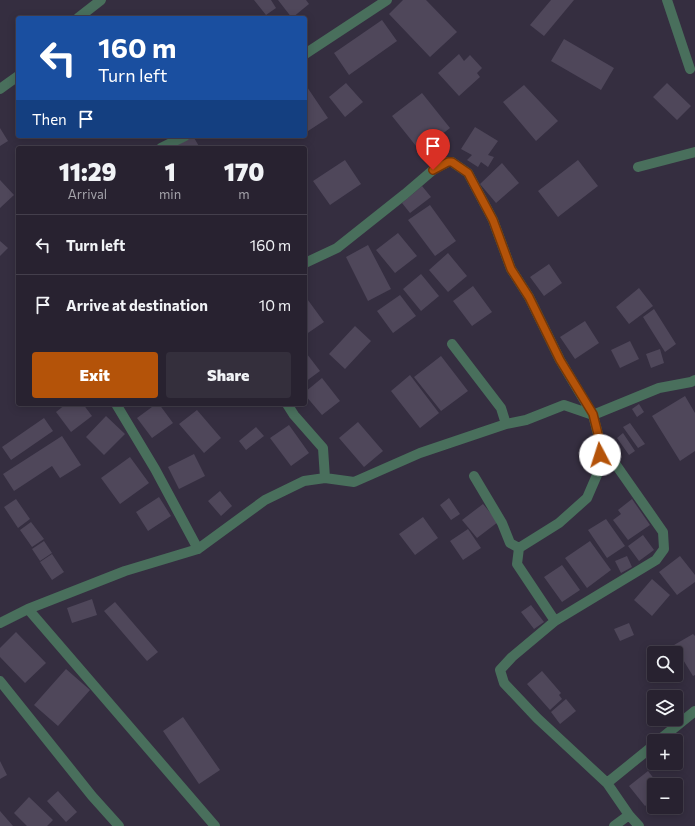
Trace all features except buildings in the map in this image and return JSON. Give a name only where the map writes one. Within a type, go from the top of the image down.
[{"type":"street","points":[[81,16],[101,0]]},
{"type":"street","points":[[307,53],[387,0]]},
{"type":"street","points":[[667,0],[690,69]]},
{"type":"street","points":[[0,89],[16,77]]},
{"type":"street","points":[[165,146],[181,138]]},
{"type":"street","points":[[638,167],[695,152]]},
{"type":"street","points":[[307,262],[337,248],[433,170],[448,162],[452,162],[468,173],[493,220],[511,269],[529,297],[560,360],[593,414],[600,442],[600,468],[587,498],[559,523],[519,548]]},
{"type":"street","points":[[452,344],[501,408],[506,424]]},
{"type":"street","points":[[0,623],[28,610],[125,571],[198,549],[265,500],[304,481],[325,478],[354,482],[420,453],[506,424],[526,420],[564,405],[593,414],[659,388],[694,384]]},
{"type":"street","points":[[117,406],[155,469],[198,549]]},
{"type":"street","points":[[288,406],[322,448],[325,478]]},
{"type":"street","points":[[600,442],[663,532],[664,549],[656,560],[555,621],[512,657],[500,670],[504,683],[536,718],[607,783],[639,826]]},
{"type":"street","points":[[474,476],[502,523],[510,543],[519,548]]},
{"type":"street","points":[[519,548],[517,564],[555,621]]},
{"type":"street","points":[[28,610],[215,826]]},
{"type":"street","points":[[0,681],[92,796],[119,826]]},
{"type":"street","points":[[667,734],[695,711]]},
{"type":"street","points":[[607,783],[647,750]]},
{"type":"street","points":[[614,826],[629,814]]},
{"type":"route","points":[[433,170],[442,164],[452,162],[468,173],[493,220],[511,269],[529,297],[560,360],[593,414],[600,442],[600,455]]}]
